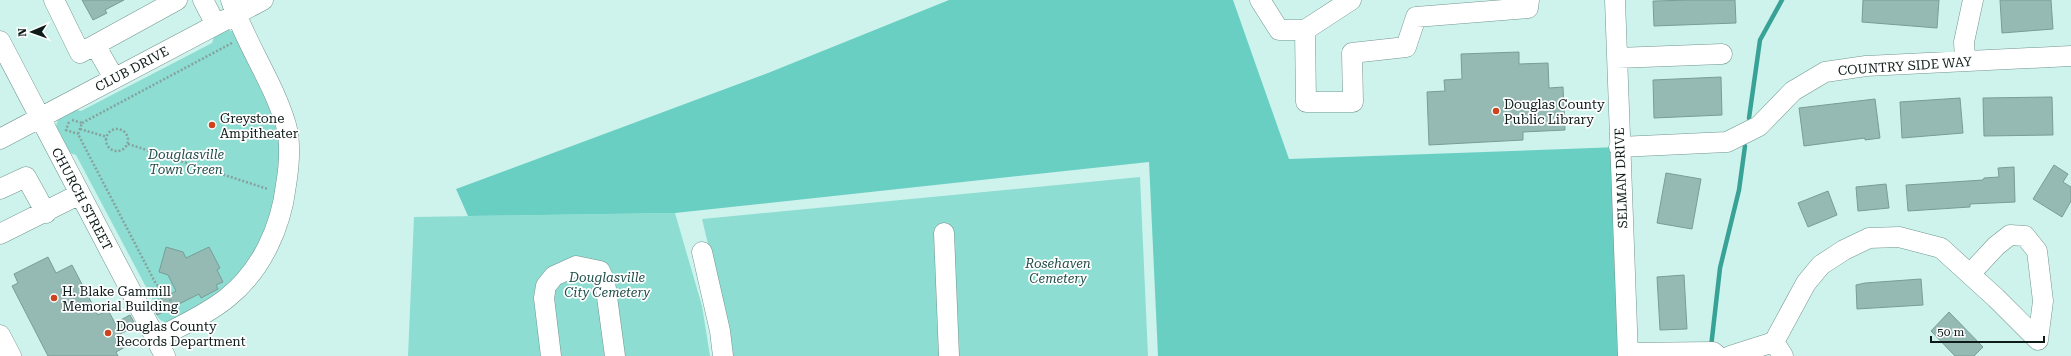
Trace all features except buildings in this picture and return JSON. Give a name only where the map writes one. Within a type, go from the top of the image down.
[{"type":"street","points":[[54,0],[80,53],[177,0]]},
{"type":"street","points":[[203,0],[216,25]]},
{"type":"street","name":"CLUB DRIVE","points":[[0,139],[216,25],[233,7],[263,0]]},
{"type":"street","points":[[1260,0],[1278,30],[1305,30],[1351,0]]},
{"type":"street","points":[[1305,30],[1306,102],[1353,102],[1352,52],[1406,47],[1416,17],[1528,8],[1528,0]]},
{"type":"street","name":"SELMAN DRIVE","points":[[1615,0],[1619,146],[1628,354]]},
{"type":"street","points":[[1965,61],[1964,42],[1973,0]]},
{"type":"street","points":[[161,348],[205,313],[227,298],[246,280],[274,234],[283,207],[288,173],[286,126],[264,73],[233,7]]},
{"type":"street","name":"CHURCH STREET","points":[[0,41],[161,348]]},
{"type":"street","points":[[95,45],[114,78]]},
{"type":"street","points":[[1616,58],[1722,54]]},
{"type":"street","name":"COUNTRY SIDE WAY","points":[[1619,146],[1727,142],[1759,126],[1793,91],[1825,72],[1866,66],[2071,56]]},
{"type":"street","points":[[0,189],[26,177],[46,213]]},
{"type":"street","points":[[0,234],[46,213],[80,194]]},
{"type":"street","points":[[944,233],[949,356]]},
{"type":"street","points":[[1730,356],[1778,349],[1806,283],[1821,265],[1844,250],[1870,238],[1899,237],[1941,248],[1996,298],[2038,340],[2043,301],[2037,251],[2025,236],[2010,235],[1996,246],[1970,274]]},
{"type":"street","points":[[702,252],[720,331],[723,356]]},
{"type":"street","points":[[551,356],[544,298],[546,286],[554,276],[576,266],[600,271],[606,282],[615,356]]},
{"type":"street","points":[[0,335],[11,356]]},
{"type":"street","points":[[1628,354],[1713,352],[1718,356]]},
{"type":"path","points":[[78,134],[82,123],[237,40]]},
{"type":"path","points":[[232,43],[235,50]]},
{"type":"path","points":[[82,123],[70,120],[66,130],[78,134],[156,284],[169,297],[178,315]]},
{"type":"path","points":[[80,128],[107,137]]},
{"type":"path","points":[[121,130],[128,137],[128,144],[120,151],[112,150],[107,144],[107,137],[111,131],[121,130]]},
{"type":"path","points":[[128,144],[270,189]]},
{"type":"path","points":[[269,194],[271,183]]},
{"type":"path","points":[[176,311],[182,308]]},
{"type":"green space","name":"Douglasville Town Green","points":[[226,29],[234,32],[261,83],[279,133],[280,153],[277,196],[264,237],[251,258],[225,289],[169,323],[161,320],[157,316],[154,302],[76,155],[70,153],[56,127],[60,118],[66,112],[73,109],[81,111],[212,43],[215,34]]},
{"type":"green space","name":"Rosehaven Cemetery","points":[[1140,177],[1148,356],[729,356],[709,248],[702,219]]},
{"type":"green space","name":"Douglasville City Cemetery","points":[[675,213],[702,306],[710,356],[408,356],[414,217]]},
{"type":"shaded area","points":[[949,0],[1233,0],[1289,159],[1619,147],[1628,356],[1158,356],[1149,162],[675,213],[468,216],[456,189],[768,73]]},
{"type":"waterway","points":[[1749,118],[1760,40],[1782,0]]},
{"type":"waterway","points":[[1711,347],[1720,268],[1739,190],[1745,146]]},
{"type":"place","name":"Douglas County Public Library","points":[[1496,111]]},
{"type":"place","name":"Greystone Ampitheater","points":[[212,125]]},
{"type":"place","name":"H. Blake Gammill Memorial Building","points":[[54,298]]},
{"type":"place","name":"Douglas County Records Department","points":[[108,333]]}]
